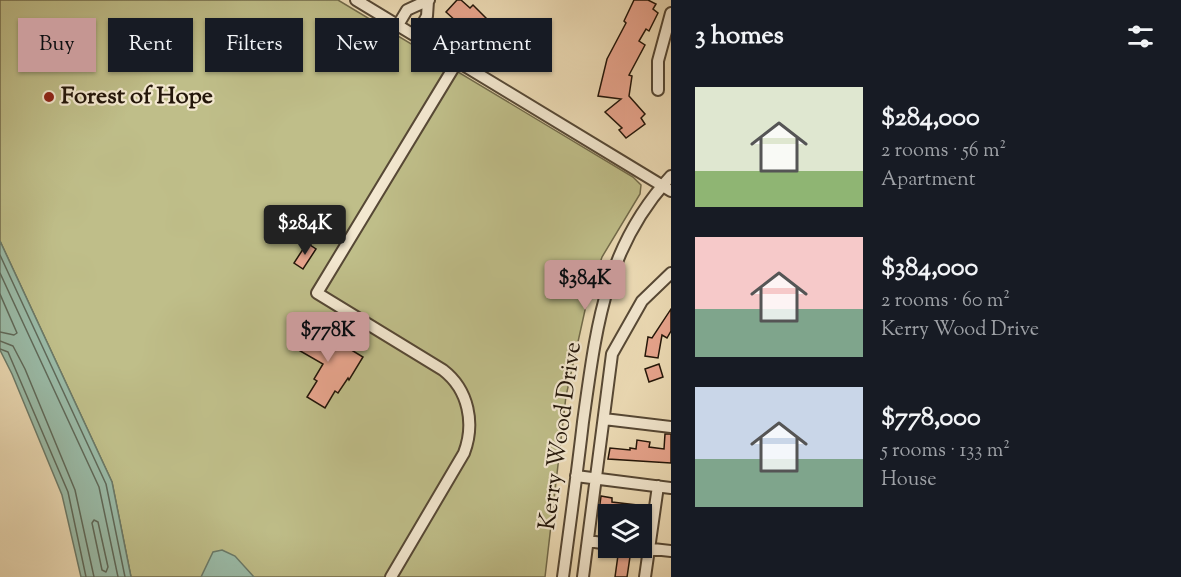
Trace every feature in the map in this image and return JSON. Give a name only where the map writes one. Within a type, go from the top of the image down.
[{"type":"street","points":[[356,0],[385,18]]},
{"type":"street","points":[[399,24],[407,10],[428,1],[426,18]]},
{"type":"street","points":[[658,90],[658,61],[671,13]]},
{"type":"street","points":[[391,577],[464,453],[470,433],[466,402],[456,384],[443,370],[317,293],[451,72]]},
{"type":"street","points":[[474,72],[667,188]]},
{"type":"street","name":"Kerry Wood Drive","points":[[563,577],[594,341],[603,297],[618,259],[641,216],[667,188],[671,176]]},
{"type":"street","points":[[584,577],[612,354],[642,301],[671,273]]},
{"type":"street","points":[[604,419],[671,426]]},
{"type":"street","points":[[576,476],[671,488]]},
{"type":"street","points":[[652,512],[657,486]]},
{"type":"street","points":[[588,541],[598,542]]},
{"type":"street","points":[[652,549],[671,551]]},
{"type":"street","points":[[645,558],[645,577]]},
{"type":"shaded area","points":[[0,0],[338,0],[368,18],[315,18],[315,72],[399,72],[399,37],[411,44],[411,72],[458,72],[633,177],[641,185],[640,194],[602,257],[587,301],[566,396],[545,577],[131,577],[112,482],[0,241]]},
{"type":"water","points":[[0,241],[112,482],[131,577],[81,577],[62,495],[0,350]]},
{"type":"water","points":[[222,550],[235,556],[254,577],[201,577],[213,552]]},
{"type":"building","points":[[457,0],[461,0],[470,8],[473,5],[486,18],[453,18],[446,12]]},
{"type":"building","points":[[634,0],[648,0],[656,4],[653,9],[658,13],[649,31],[646,29],[639,41],[645,45],[629,75],[632,76],[629,96],[645,114],[641,118],[645,124],[626,138],[619,130],[622,128],[605,112],[621,99],[598,96],[607,59],[626,23],[624,21]]},
{"type":"building","points":[[307,243],[316,249],[303,269],[294,263]]},
{"type":"building","points":[[671,309],[671,331],[667,338],[662,335],[658,358],[645,356],[648,337],[652,338]]},
{"type":"building","points":[[312,321],[332,334],[330,337],[363,357],[349,380],[348,378],[338,393],[335,391],[325,408],[307,397],[317,381],[314,379],[323,364],[295,348]]},
{"type":"building","points":[[659,364],[663,377],[649,382],[645,369]]},
{"type":"building","points":[[665,434],[671,434],[671,463],[608,459],[610,448],[636,449],[637,440],[650,442],[649,447],[664,449]]},
{"type":"building","points":[[601,496],[612,498],[612,502],[629,504],[600,504]]},
{"type":"building","points":[[618,558],[630,558],[627,577],[615,577]]},
{"type":"place","name":"Forest of Hope","points":[[49,97]]}]
